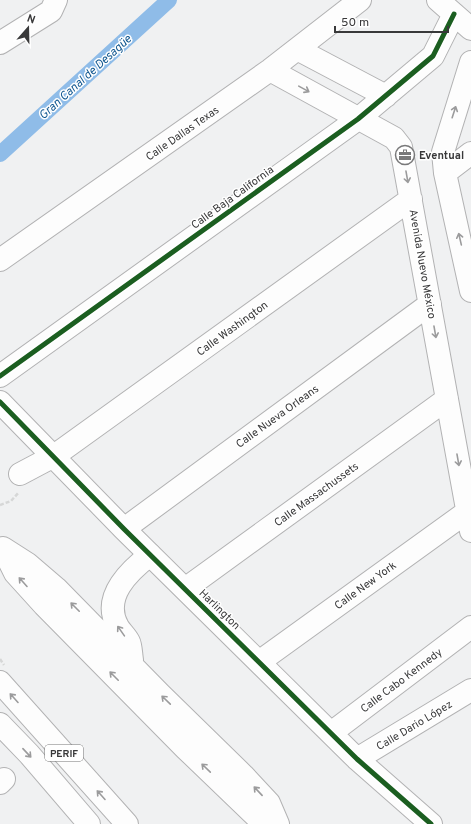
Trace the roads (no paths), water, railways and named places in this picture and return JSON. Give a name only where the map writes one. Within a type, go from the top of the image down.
[{"type":"main road","points":[[0,25],[49,0]]},
{"type":"main road","points":[[0,43],[51,11],[56,0]]},
{"type":"main road","name":"Calle Dallas Texas","points":[[0,260],[270,70],[360,0]]},
{"type":"main road","points":[[446,7],[471,30]]},
{"type":"main road","name":"Calle Baja California","points":[[0,376],[358,119],[386,96],[433,56],[446,7]]},
{"type":"main road","points":[[297,49],[386,96]]},
{"type":"main road","points":[[470,276],[445,173],[443,152],[444,143],[471,62]]},
{"type":"main road","name":"Avenida Nuevo México","points":[[270,70],[398,142],[403,153],[447,399],[470,517]]},
{"type":"main road","points":[[445,173],[471,153]]},
{"type":"main road","name":"Calle Washington","points":[[20,474],[54,456],[411,199]]},
{"type":"main road","name":"Calle Nueva Orleans","points":[[124,529],[430,304]]},
{"type":"main road","name":"Calle Massachussets","points":[[185,589],[447,399]]},
{"type":"main road","name":"Harlington","points":[[0,402],[124,529],[357,759],[432,824]]},
{"type":"main road","name":"Calle New York","points":[[259,662],[470,517]]},
{"type":"main road","points":[[1,546],[28,564],[56,588],[270,803],[278,824]]},
{"type":"main road","points":[[1,546],[15,573],[44,606],[185,748],[264,824]]},
{"type":"main road","points":[[134,667],[129,642],[117,626],[113,607],[116,593],[122,582],[133,569],[150,555]]},
{"type":"main road","name":"Calle Cabo Kennedy","points":[[331,733],[471,627]]},
{"type":"main road","name":"PERIF","points":[[2,673],[127,824]]},
{"type":"main road","name":"Calle Dario López","points":[[357,759],[471,690]]},
{"type":"main road","name":"PERIF","points":[[0,724],[29,754],[89,824]]},
{"type":"waterway","name":"Gran Canal de Desagüe","points":[[0,154],[169,0]]},
{"type":"place","name":"Eventual","points":[[405,155]]}]
